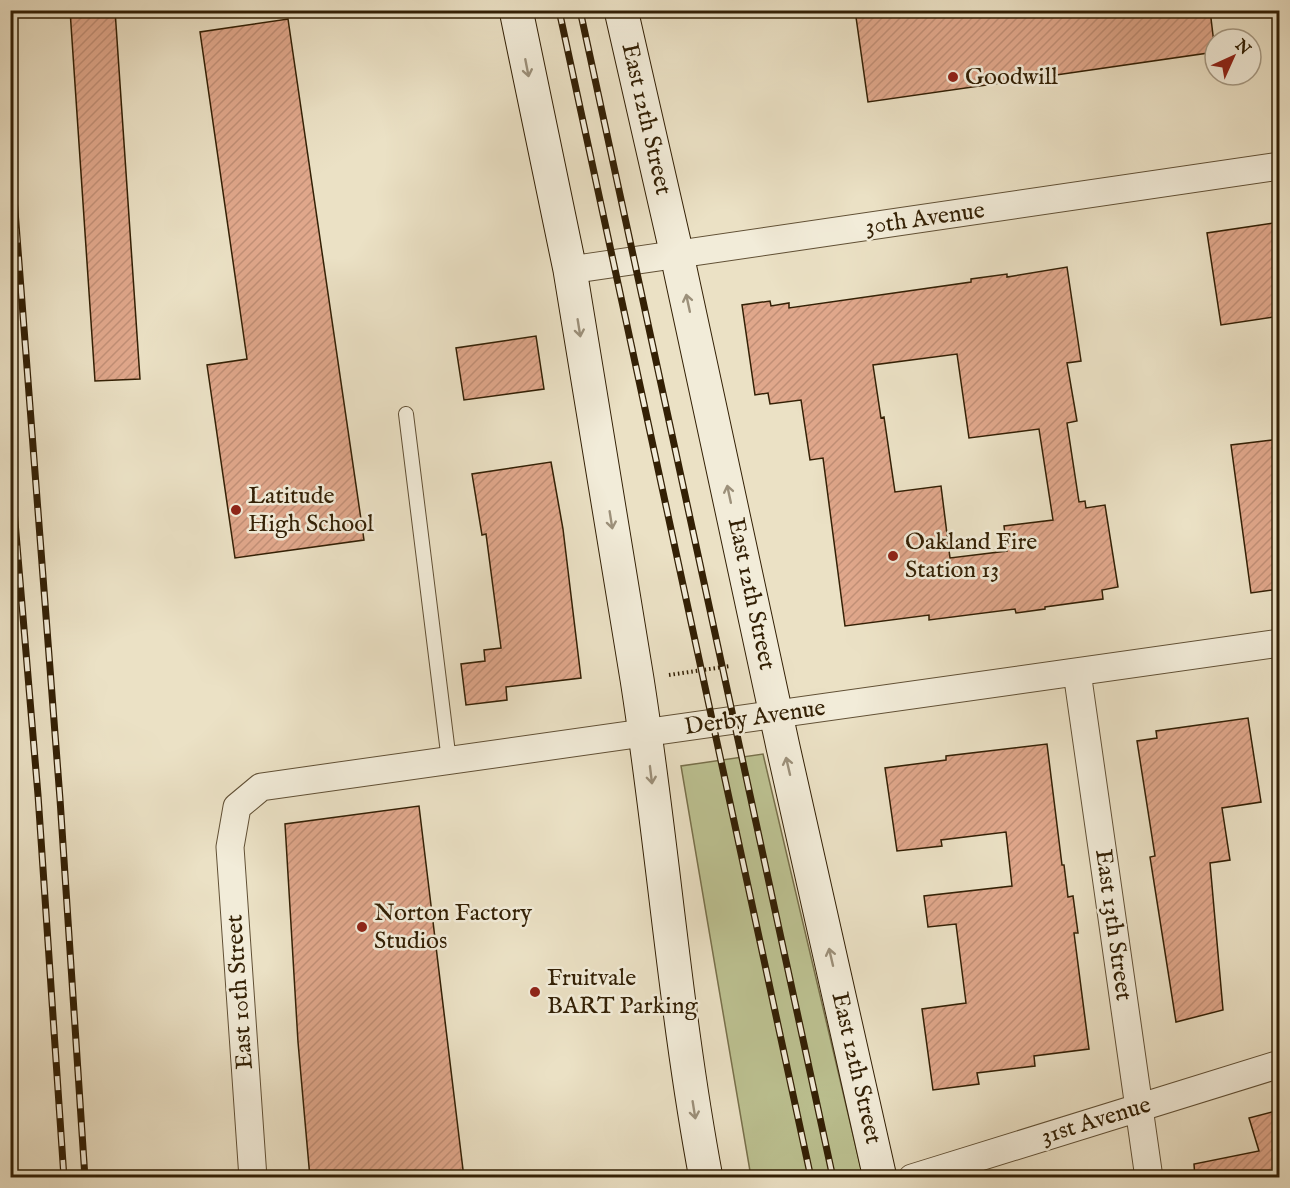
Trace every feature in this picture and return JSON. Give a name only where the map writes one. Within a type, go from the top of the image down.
[{"type":"main road","points":[[516,10],[570,270],[645,733],[686,1052],[706,1168]]},
{"type":"main road","name":"East 12th Street","points":[[621,10],[880,1178]]},
{"type":"street","name":"30th Avenue","points":[[570,270],[1280,166]]},
{"type":"street","name":"Derby Avenue","points":[[237,807],[261,787],[1280,644]]},
{"type":"street","name":"East 13th Street","points":[[1077,672],[1149,1178]]},
{"type":"street","name":"East 10th Street","points":[[237,807],[230,847],[253,1178]]},
{"type":"street","name":"31st Avenue","points":[[912,1178],[1280,1064]]},
{"type":"lane","points":[[406,414],[449,761]]},
{"type":"path","points":[[668,675],[734,665]]},
{"type":"green space","points":[[763,754],[863,1177],[751,1177],[681,766]]},
{"type":"building","points":[[70,10],[115,10],[140,379],[95,381]]},
{"type":"building","name":"Goodwill","points":[[855,10],[1210,10],[1212,27],[1203,27],[1203,54],[868,102]]},
{"type":"building","points":[[288,19],[364,540],[235,558],[207,365],[247,359],[200,32]]},
{"type":"building","points":[[1280,222],[1280,316],[1221,325],[1207,233]]},
{"type":"building","points":[[1067,267],[1081,361],[1067,363],[1077,421],[1067,423],[1079,502],[1085,501],[1086,508],[1105,505],[1118,587],[1102,590],[1103,599],[1045,607],[1045,609],[1016,613],[1015,609],[929,620],[929,615],[845,626],[823,458],[810,460],[801,400],[770,404],[768,393],[755,395],[742,305],[770,301],[771,306],[789,303],[789,308],[971,282],[971,279],[1007,274],[1007,277]],"holes":[[[957,354],[969,438],[1039,429],[1053,520],[1004,526],[1007,551],[950,558],[941,486],[895,492],[884,417],[881,418],[873,365]]]},
{"type":"building","points":[[536,336],[544,389],[464,400],[456,348]]},
{"type":"building","points":[[1280,439],[1280,589],[1251,593],[1231,445]]},
{"type":"building","points":[[551,462],[563,529],[581,678],[506,687],[507,700],[466,705],[461,664],[485,661],[484,650],[501,648],[486,534],[482,535],[472,474]]},
{"type":"building","points":[[1248,718],[1261,802],[1222,808],[1230,860],[1210,863],[1223,1010],[1176,1022],[1150,857],[1155,856],[1137,741],[1157,738],[1156,731]]},
{"type":"building","points":[[1047,744],[1062,865],[1064,865],[1068,897],[1073,896],[1078,933],[1074,933],[1089,1049],[1034,1056],[1035,1066],[977,1073],[979,1084],[933,1090],[922,1009],[966,1003],[956,924],[928,927],[924,896],[1012,886],[1006,832],[941,840],[942,846],[897,851],[885,768],[946,760],[946,756]]},
{"type":"building","points":[[419,806],[464,1178],[310,1178],[298,1042],[285,824]]},
{"type":"building","points":[[1280,1110],[1280,1178],[1195,1178],[1194,1164],[1259,1151],[1249,1118]]},
{"type":"railway","points":[[559,10],[811,1178]]},
{"type":"railway","points":[[580,10],[833,1178]]},
{"type":"railway","points":[[10,145],[60,799],[85,1178]]},
{"type":"railway","points":[[10,462],[38,795],[64,1178]]},
{"type":"place","name":"Goodwill","points":[[953,77]]},
{"type":"place","name":"Latitude High School","points":[[236,510]]},
{"type":"place","name":"Oakland Fire Station 13","points":[[893,556]]},
{"type":"place","name":"Norton Factory Studios","points":[[362,927]]},
{"type":"place","name":"Fruitvale BART Parking","points":[[535,992]]}]
